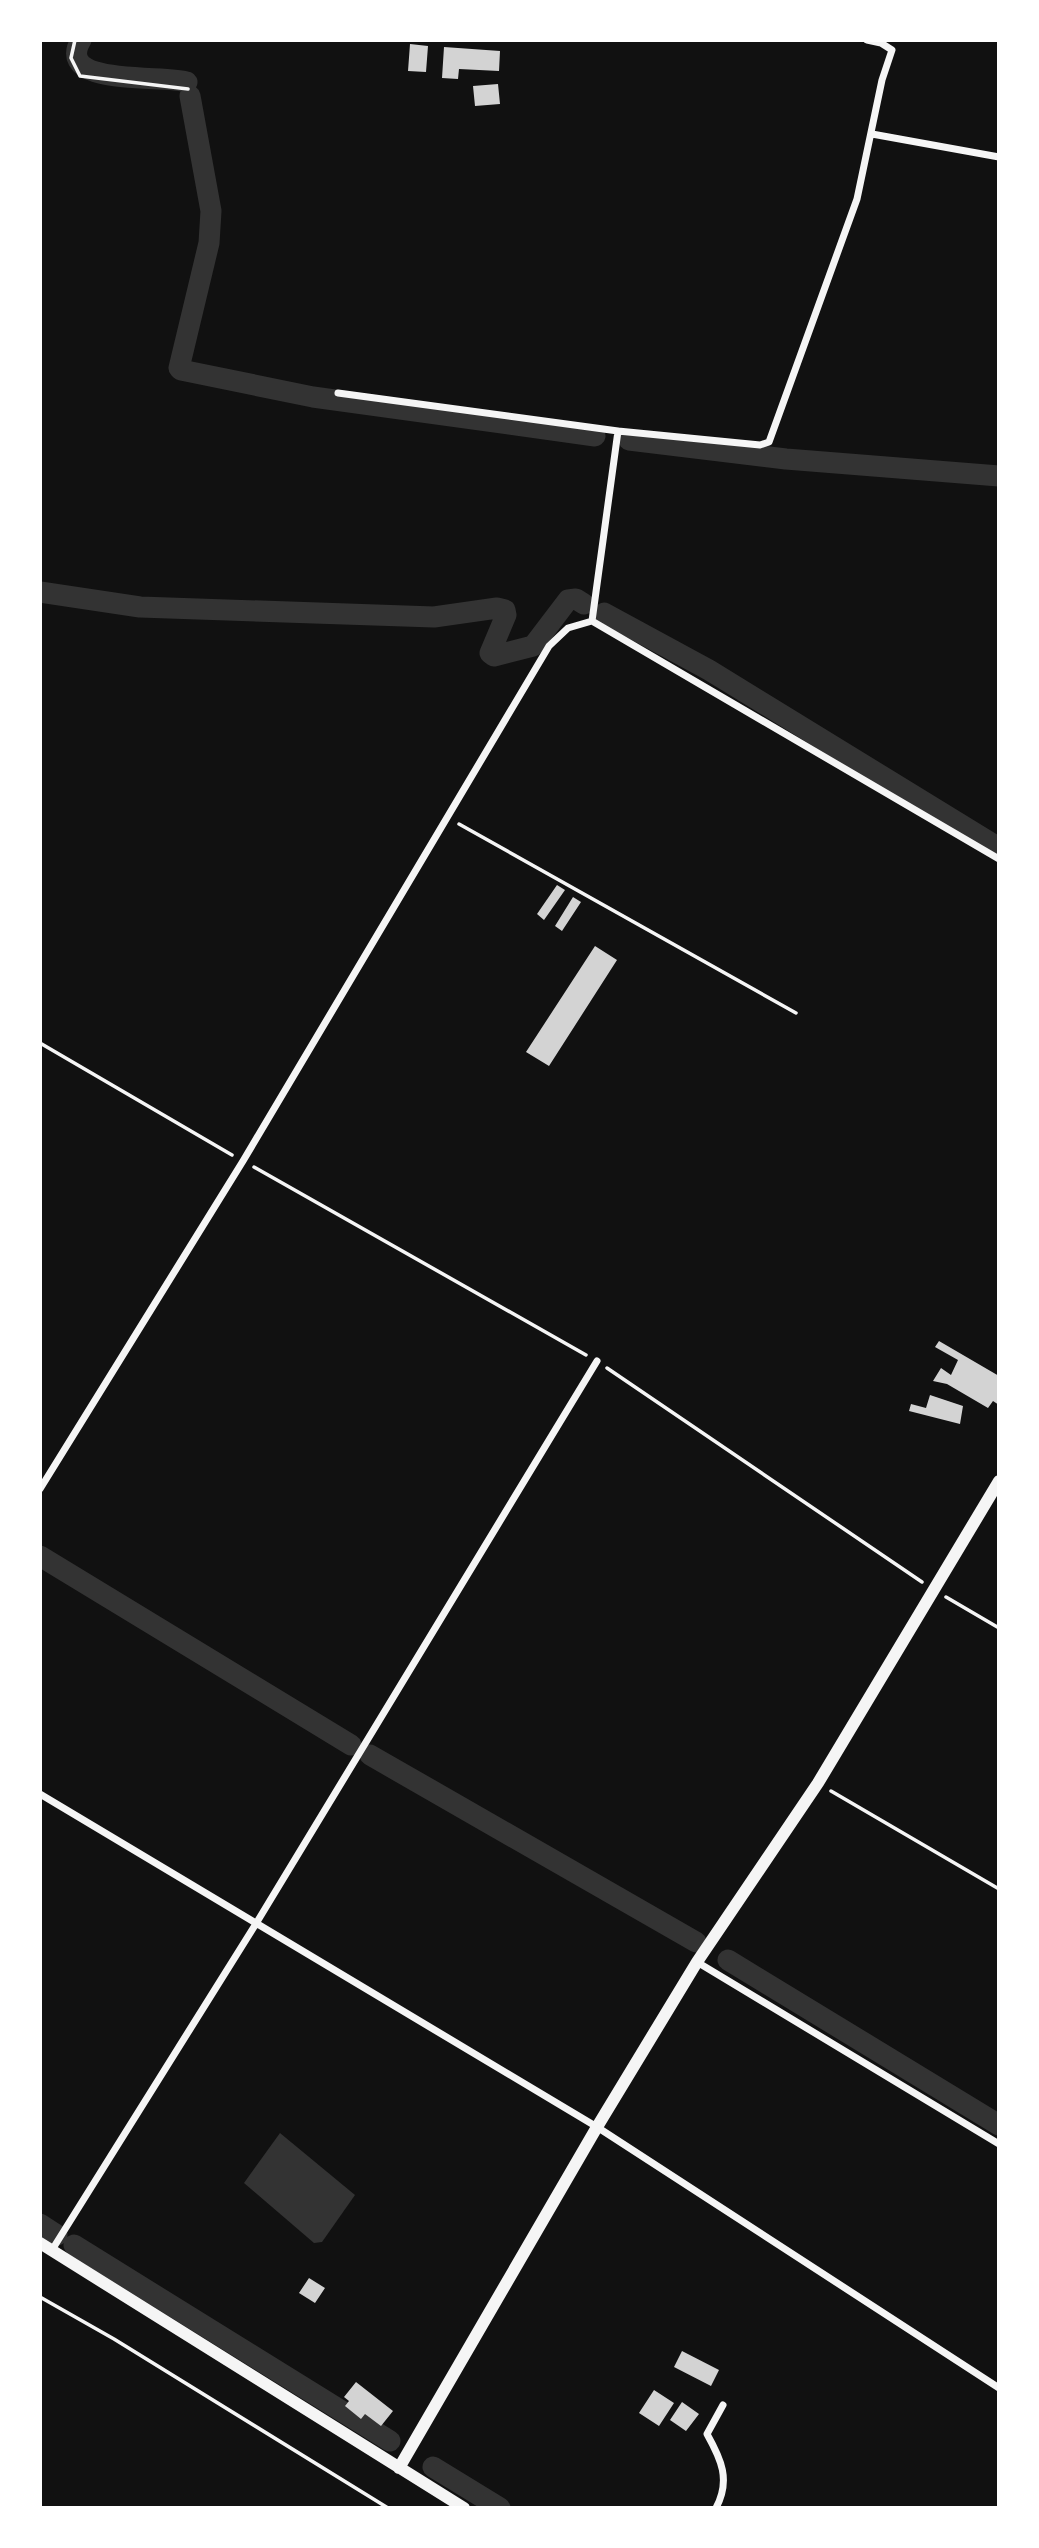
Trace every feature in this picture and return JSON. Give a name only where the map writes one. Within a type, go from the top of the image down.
[{"type":"street","points":[[338,393],[618,431],[760,445],[769,442],[857,199],[882,80],[892,50],[881,43],[867,40]]},
{"type":"street","points":[[872,134],[999,157]]},
{"type":"street","points":[[592,621],[618,431]]},
{"type":"street","points":[[40,1489],[243,1161],[550,646],[568,628],[592,621],[999,859]]},
{"type":"street","points":[[464,2508],[46,2246],[257,1922],[597,1361]]},
{"type":"street","points":[[400,2468],[597,2127],[697,1962],[818,1783],[999,1481]]},
{"type":"street","points":[[40,1794],[597,2127],[999,2388]]},
{"type":"street","points":[[697,1962],[999,2144]]},
{"type":"street","points":[[716,2508],[725,2481],[723,2461],[707,2434],[723,2405]]},
{"type":"path","points":[[75,40],[71,58],[80,76],[188,89]]},
{"type":"path","points":[[449,818],[796,1013]]},
{"type":"path","points":[[40,1043],[597,1361],[934,1590],[999,1628]]},
{"type":"path","points":[[818,1783],[999,1889]]},
{"type":"path","points":[[40,2297],[114,2339],[388,2508]]},
{"type":"shaded area","points":[[280,2133],[355,2195],[322,2242],[314,2243],[244,2183]]},
{"type":"building","points":[[410,44],[428,46],[426,72],[408,71]]},
{"type":"building","points":[[444,47],[500,51],[499,71],[459,69],[458,79],[442,78]]},
{"type":"building","points":[[498,84],[500,104],[475,106],[473,86]]},
{"type":"building","points":[[557,885],[565,890],[544,920],[537,914]]},
{"type":"building","points":[[573,897],[581,902],[562,931],[555,926]]},
{"type":"building","points":[[595,946],[617,960],[549,1066],[526,1052]]},
{"type":"building","points":[[939,1341],[999,1376],[999,1405],[993,1401],[988,1408],[947,1384],[933,1381],[941,1368],[951,1375],[958,1360],[935,1347]]},
{"type":"building","points":[[930,1395],[963,1406],[960,1424],[909,1411],[911,1404],[926,1408]]},
{"type":"building","points":[[309,2278],[325,2288],[315,2303],[299,2293]]},
{"type":"building","points":[[682,2351],[719,2370],[711,2386],[674,2367]]},
{"type":"building","points":[[356,2382],[393,2411],[381,2426],[365,2414],[361,2419],[345,2406],[349,2401],[344,2397]]},
{"type":"building","points":[[654,2390],[674,2403],[659,2426],[639,2413]]},
{"type":"building","points":[[682,2402],[699,2414],[686,2431],[670,2420]]},
{"type":"waterway","points":[[81,40],[77,55],[83,66],[97,72],[187,82]]},
{"type":"waterway","points":[[190,96],[211,211],[209,243],[179,368],[181,370],[313,397],[595,436]]},
{"type":"waterway","points":[[629,440],[786,459],[999,476]]},
{"type":"waterway","points":[[40,592],[140,607],[434,617],[497,608],[505,610],[506,615],[490,653],[494,656],[533,646],[568,600],[576,599],[584,604]]},
{"type":"waterway","points":[[604,613],[709,670],[999,848]]},
{"type":"waterway","points":[[40,1556],[351,1745]]},
{"type":"waterway","points":[[370,1755],[696,1942]]},
{"type":"waterway","points":[[728,1960],[999,2125]]},
{"type":"waterway","points":[[40,2224],[57,2235]]},
{"type":"waterway","points":[[74,2245],[390,2441]]},
{"type":"waterway","points":[[433,2467],[500,2508]]}]
